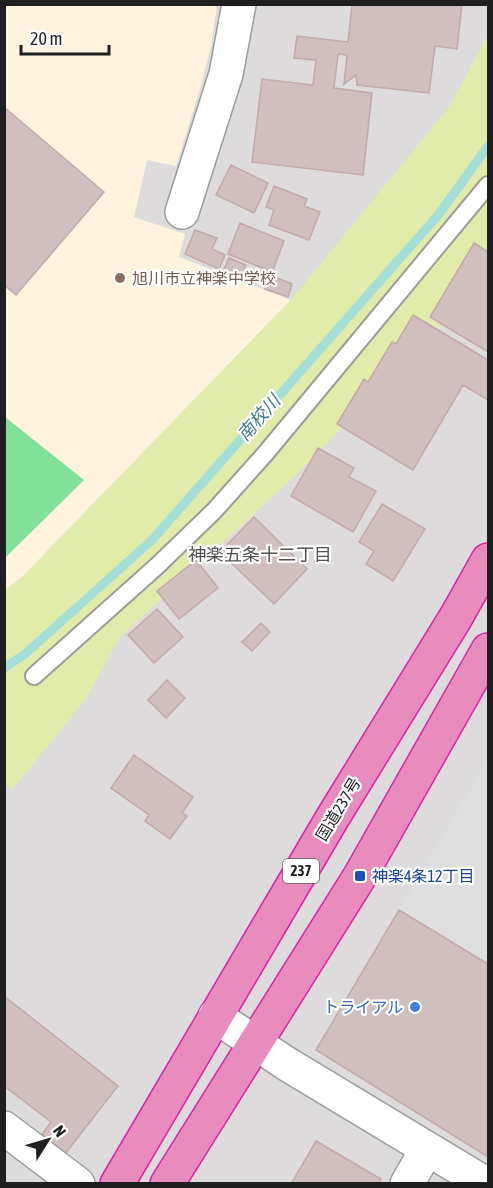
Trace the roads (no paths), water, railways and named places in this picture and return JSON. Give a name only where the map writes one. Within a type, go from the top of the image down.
[{"type":"highway","name":"国道237号","points":[[117,1184],[215,1016],[489,560]]},
{"type":"highway","points":[[167,1184],[360,876],[489,650]]},
{"type":"street","points":[[182,212],[226,74],[239,4]]},
{"type":"street","points":[[215,1016],[486,1184]]},
{"type":"street","points":[[4,1128],[78,1184]]},
{"type":"street","points":[[407,1184],[427,1149]]},
{"type":"lane","points":[[34,676],[157,566],[214,511],[265,454],[489,185]]},
{"type":"waterway","name":"南校川","points":[[4,668],[25,654],[152,540],[439,214],[488,146]]},
{"type":"place","name":"旭川市立神楽中学校","points":[[120,278]]},
{"type":"place","name":"神楽4条12丁目","points":[[360,876]]},
{"type":"place","name":"トライアル","points":[[415,1007]]},
{"type":"district","name":"神楽五条十二丁目","points":[[260,555]]}]
